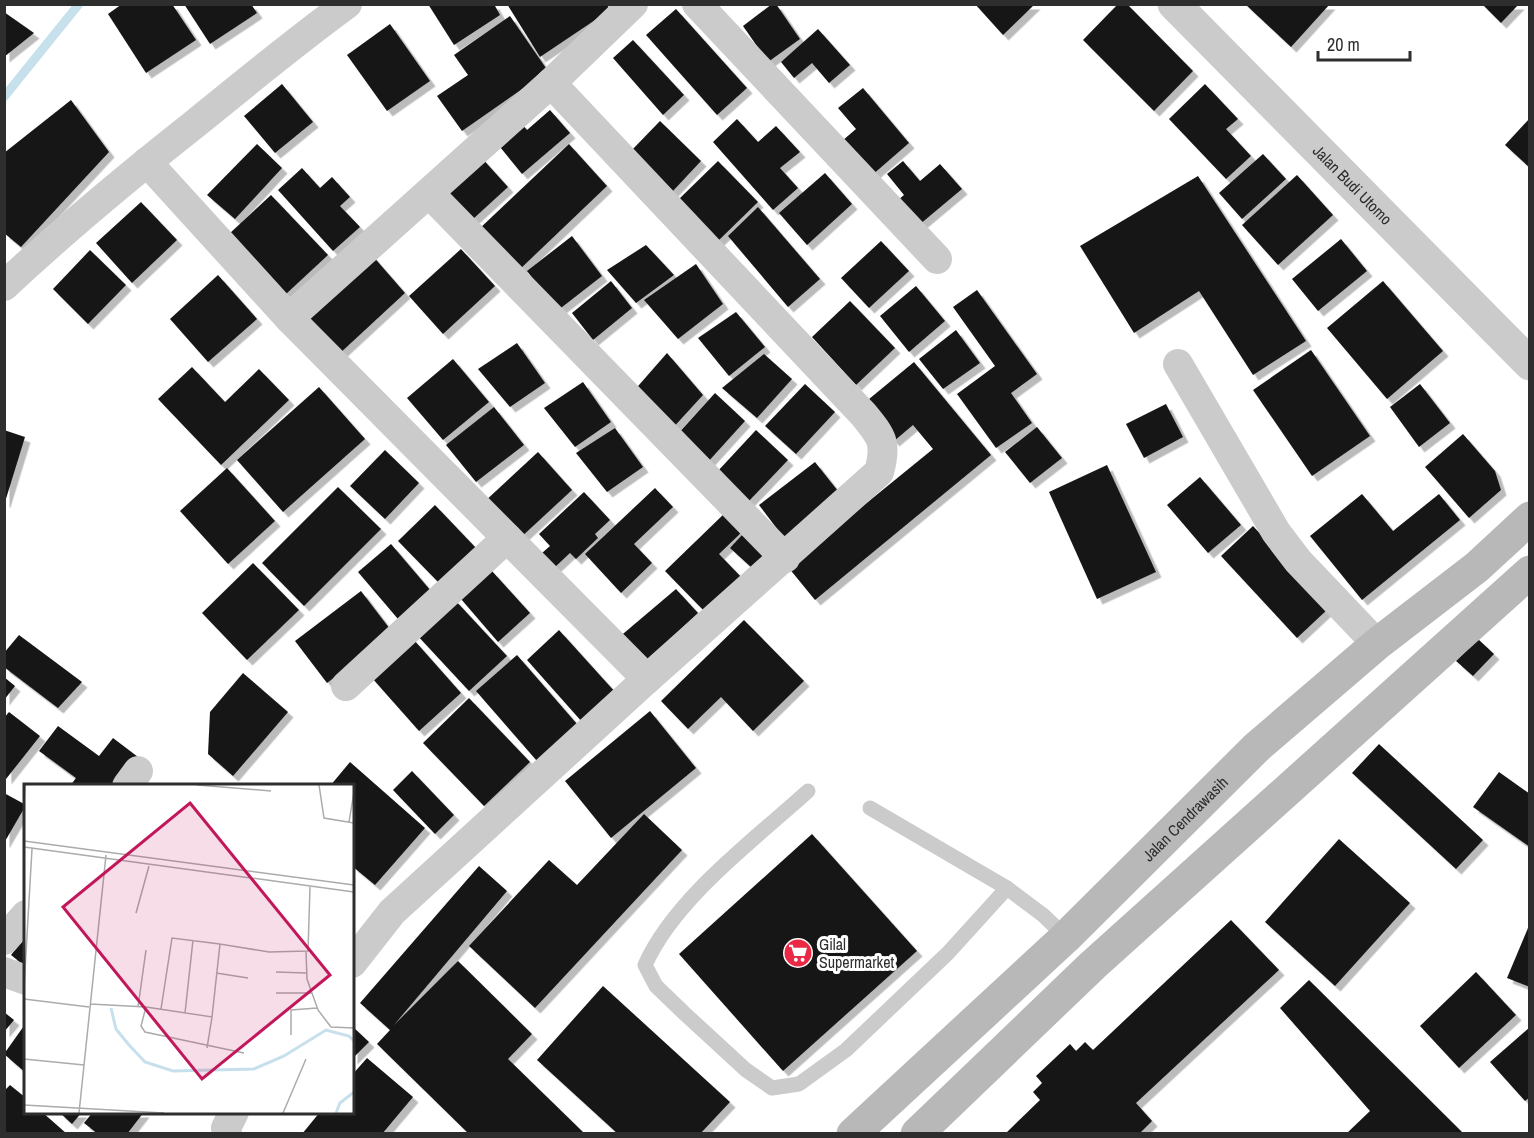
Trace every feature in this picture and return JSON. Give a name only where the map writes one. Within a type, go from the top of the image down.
[{"type":"main road","name":"Jalan Cendrawasih","points":[[853,1134],[943,1048],[1066,937],[1257,747],[1377,644],[1478,567],[1530,518]]},
{"type":"main road","points":[[917,1134],[1093,965],[1530,572]]},
{"type":"main road","points":[[943,1048],[969,1082]]},
{"type":"street","points":[[4,286],[45,248],[147,162],[304,35],[347,4]]},
{"type":"street","points":[[697,4],[937,259]]},
{"type":"street","name":"Jalan Budi Utomo","points":[[1174,4],[1530,364]]},
{"type":"street","points":[[289,318],[551,83],[629,6]]},
{"type":"street","points":[[354,960],[392,912],[647,679],[879,472],[885,452],[880,435],[551,83]]},
{"type":"street","points":[[147,162],[289,318],[647,679]]},
{"type":"street","points":[[429,193],[785,558]]},
{"type":"street","points":[[1178,364],[1276,532],[1298,561],[1377,644]]},
{"type":"street","points":[[346,686],[507,538]]},
{"type":"street","points":[[4,940],[24,917]]},
{"type":"street","points":[[4,972],[24,979]]},
{"type":"street","points":[[227,1134],[233,1114]]},
{"type":"lane","points":[[808,791],[683,905],[657,938],[645,965],[656,986],[746,1070],[772,1088],[799,1084],[846,1050],[948,953],[1006,888]]},
{"type":"lane","points":[[870,808],[1006,888],[1043,915],[1066,937]]},
{"type":"building","points":[[122,4],[172,4],[196,40],[146,73],[108,14]]},
{"type":"building","points":[[184,4],[251,4],[257,13],[210,44]]},
{"type":"building","points":[[428,4],[494,4],[500,15],[454,45]]},
{"type":"building","points":[[507,4],[607,4],[610,10],[540,57]]},
{"type":"building","points":[[772,4],[776,4],[800,39],[768,62],[743,26]]},
{"type":"building","points":[[975,4],[1035,4],[1003,35]]},
{"type":"building","points":[[1118,4],[1127,4],[1193,71],[1154,111],[1083,40]]},
{"type":"building","points":[[1245,4],[1330,4],[1291,47]]},
{"type":"building","points":[[1482,4],[1519,4],[1501,23]]},
{"type":"building","points":[[676,9],[747,88],[717,115],[646,35]]},
{"type":"building","points":[[4,12],[34,33],[4,57]]},
{"type":"building","points":[[510,16],[548,71],[462,131],[437,96],[468,75],[454,55]]},
{"type":"building","points":[[390,24],[430,81],[387,111],[347,55]]},
{"type":"building","points":[[818,29],[850,65],[829,83],[812,63],[794,78],[781,62]]},
{"type":"building","points":[[633,40],[684,95],[663,115],[613,58]]},
{"type":"building","points":[[282,84],[313,122],[275,153],[244,116]]},
{"type":"building","points":[[1205,84],[1238,119],[1226,129],[1251,156],[1226,179],[1169,119]]},
{"type":"building","points":[[863,88],[909,143],[871,176],[842,141],[856,129],[838,108]]},
{"type":"building","points":[[71,100],[109,152],[21,247],[4,233],[4,153]]},
{"type":"building","points":[[550,110],[570,133],[522,174],[496,142],[520,122],[527,130]]},
{"type":"building","points":[[1530,118],[1530,168],[1505,145]]},
{"type":"building","points":[[737,119],[758,142],[776,126],[800,152],[780,168],[798,188],[773,210],[713,142]]},
{"type":"building","points":[[660,121],[701,161],[672,192],[631,151]]},
{"type":"building","points":[[257,144],[282,168],[235,219],[207,195]]},
{"type":"building","points":[[569,144],[607,186],[517,272],[477,231]]},
{"type":"building","points":[[1263,154],[1286,179],[1242,219],[1219,193]]},
{"type":"building","points":[[479,155],[508,187],[473,219],[444,187]]},
{"type":"building","points":[[718,161],[758,202],[718,241],[678,200]]},
{"type":"building","points":[[903,161],[920,181],[940,164],[962,189],[919,225],[898,200],[904,195],[887,174]]},
{"type":"building","points":[[302,168],[320,188],[332,177],[350,197],[340,206],[360,227],[333,251],[278,190]]},
{"type":"building","points":[[825,173],[852,204],[807,245],[779,213]]},
{"type":"building","points":[[1297,175],[1333,215],[1278,265],[1242,225]]},
{"type":"building","points":[[1198,176],[1306,341],[1253,375],[1199,291],[1134,333],[1080,246]]},
{"type":"building","points":[[271,195],[328,255],[286,294],[229,234]]},
{"type":"building","points":[[141,202],[177,240],[132,283],[96,243]]},
{"type":"building","points":[[758,207],[820,279],[788,307],[728,236]]},
{"type":"building","points":[[572,236],[602,276],[557,311],[527,271]]},
{"type":"building","points":[[1341,239],[1367,271],[1318,311],[1292,279]]},
{"type":"building","points":[[881,241],[909,271],[869,308],[841,278]]},
{"type":"building","points":[[646,245],[674,275],[636,303],[607,270]]},
{"type":"building","points":[[461,249],[495,286],[443,334],[409,296]]},
{"type":"building","points":[[90,250],[126,285],[88,324],[53,289]]},
{"type":"building","points":[[371,254],[405,293],[338,355],[303,316]]},
{"type":"building","points":[[696,264],[723,304],[678,339],[644,300]]},
{"type":"building","points":[[218,275],[257,319],[208,362],[170,319]]},
{"type":"building","points":[[611,281],[632,308],[593,340],[572,313]]},
{"type":"building","points":[[1383,281],[1443,351],[1387,399],[1327,328]]},
{"type":"building","points":[[916,286],[945,321],[909,352],[880,316]]},
{"type":"building","points":[[977,290],[1037,374],[1011,393],[1032,423],[996,448],[957,394],[995,366],[953,307]]},
{"type":"building","points":[[850,301],[895,348],[856,385],[812,337]]},
{"type":"building","points":[[736,312],[765,347],[729,376],[698,338]]},
{"type":"building","points":[[956,330],[980,363],[943,389],[919,359]]},
{"type":"building","points":[[517,343],[545,383],[510,407],[478,369]]},
{"type":"building","points":[[1311,350],[1370,436],[1312,476],[1253,390]]},
{"type":"building","points":[[667,353],[703,395],[670,431],[632,393]]},
{"type":"building","points":[[764,354],[792,379],[757,418],[722,388]]},
{"type":"building","points":[[453,359],[489,402],[443,440],[407,398]]},
{"type":"building","points":[[914,362],[991,455],[815,600],[788,567],[933,449],[913,425],[894,441],[863,404]]},
{"type":"building","points":[[192,367],[225,402],[259,369],[289,400],[221,465],[158,399]]},
{"type":"building","points":[[583,382],[611,422],[575,447],[544,408]]},
{"type":"building","points":[[805,384],[835,412],[796,454],[765,426]]},
{"type":"building","points":[[1420,384],[1450,423],[1419,447],[1390,407]]},
{"type":"building","points":[[319,387],[365,439],[283,512],[237,460]]},
{"type":"building","points":[[715,393],[745,421],[707,463],[677,435]]},
{"type":"building","points":[[1166,404],[1183,437],[1144,458],[1126,424]]},
{"type":"building","points":[[494,407],[524,445],[476,482],[446,445]]},
{"type":"building","points":[[1037,427],[1062,458],[1030,483],[1005,452]]},
{"type":"building","points":[[615,428],[643,467],[607,492],[576,453]]},
{"type":"building","points":[[4,430],[25,437],[5,502],[4,502]]},
{"type":"building","points":[[756,430],[788,460],[748,502],[717,472]]},
{"type":"building","points":[[1463,434],[1495,471],[1501,490],[1469,518],[1425,467]]},
{"type":"building","points":[[385,450],[419,483],[385,519],[350,486]]},
{"type":"building","points":[[538,452],[572,490],[518,540],[483,503]]},
{"type":"building","points":[[815,462],[838,491],[784,538],[759,505]]},
{"type":"building","points":[[1107,465],[1156,572],[1097,599],[1049,492]]},
{"type":"building","points":[[227,468],[275,521],[228,564],[180,511]]},
{"type":"building","points":[[1200,477],[1241,525],[1208,553],[1167,505]]},
{"type":"building","points":[[338,487],[381,529],[304,606],[262,563]]},
{"type":"building","points":[[655,488],[673,507],[634,544],[652,563],[621,593],[585,554]]},
{"type":"building","points":[[584,492],[610,520],[595,534],[598,538],[576,559],[570,553],[555,567],[542,553],[550,546],[539,534]]},
{"type":"building","points":[[1362,494],[1393,531],[1439,494],[1460,520],[1362,600],[1310,536]]},
{"type":"building","points":[[435,505],[476,548],[440,584],[398,541]]},
{"type":"building","points":[[727,511],[744,530],[719,554],[744,580],[708,615],[665,571]]},
{"type":"building","points":[[1253,526],[1329,608],[1297,638],[1221,556]]},
{"type":"building","points":[[742,535],[764,555],[752,568],[730,548]]},
{"type":"building","points":[[391,544],[431,591],[398,619],[358,572]]},
{"type":"building","points":[[253,563],[299,610],[247,660],[202,613]]},
{"type":"building","points":[[492,571],[530,613],[498,642],[461,599]]},
{"type":"building","points":[[676,589],[698,613],[642,665],[617,639]]},
{"type":"building","points":[[361,591],[393,633],[327,683],[295,641]]},
{"type":"building","points":[[454,599],[507,656],[469,691],[416,634]]},
{"type":"building","points":[[744,620],[804,681],[753,731],[721,697],[688,729],[661,701]]},
{"type":"building","points":[[559,630],[616,693],[583,723],[527,660]]},
{"type":"building","points":[[19,635],[82,682],[58,708],[4,667],[4,653]]},
{"type":"building","points":[[1478,639],[1494,654],[1473,676],[1456,661]]},
{"type":"building","points":[[414,640],[461,693],[419,731],[372,678]]},
{"type":"building","points":[[517,655],[577,724],[537,761],[476,691]]},
{"type":"building","points":[[243,673],[288,712],[233,776],[208,754],[210,712]]},
{"type":"building","points":[[4,677],[15,686],[4,700]]},
{"type":"building","points":[[469,698],[530,762],[484,806],[423,743]]},
{"type":"building","points":[[650,711],[696,768],[611,838],[565,781]]},
{"type":"building","points":[[9,712],[40,736],[6,779],[4,718]]},
{"type":"building","points":[[58,726],[99,756],[113,738],[142,760],[124,784],[72,784],[76,778],[39,751]]},
{"type":"building","points":[[1379,744],[1483,840],[1456,869],[1352,773]]},
{"type":"building","points":[[350,762],[425,828],[375,885],[354,868],[354,784],[332,784]]},
{"type":"building","points":[[412,771],[454,815],[435,834],[393,790]]},
{"type":"building","points":[[1499,772],[1530,794],[1530,847],[1473,807]]},
{"type":"building","points":[[4,793],[24,804],[24,808],[4,843]]},
{"type":"building","points":[[644,814],[682,850],[535,1008],[469,946],[549,860],[577,885]]},
{"type":"building","name":"Gilal Supermarket","points":[[812,834],[917,951],[783,1071],[679,954]]},
{"type":"building","points":[[1339,839],[1410,903],[1335,986],[1265,922]]},
{"type":"building","points":[[479,866],[507,891],[394,1025],[458,961],[532,1034],[508,1059],[585,1134],[469,1134],[377,1044],[390,1030],[360,1003]]},
{"type":"building","points":[[1231,920],[1279,970],[1136,1103],[1152,1121],[1139,1134],[1005,1134],[1040,1100],[1033,1092],[1042,1083],[1036,1076],[1070,1044],[1076,1051],[1085,1042],[1093,1050]]},
{"type":"building","points":[[1528,928],[1530,929],[1530,987],[1507,978]]},
{"type":"building","points":[[24,939],[24,965],[11,955]]},
{"type":"building","points":[[1476,972],[1516,1015],[1459,1068],[1420,1026]]},
{"type":"building","points":[[1309,980],[1464,1134],[1346,1134],[1370,1111],[1280,1008]]},
{"type":"building","points":[[603,986],[730,1102],[700,1134],[618,1134],[537,1060]]},
{"type":"building","points":[[4,1012],[14,1020],[4,1032]]},
{"type":"building","points":[[24,1026],[24,1071],[4,1054]]},
{"type":"building","points":[[1530,1027],[1530,1097],[1525,1101],[1490,1062]]},
{"type":"building","points":[[354,1028],[369,1042],[354,1057]]},
{"type":"building","points":[[367,1058],[413,1097],[382,1134],[302,1134],[318,1114],[354,1114],[354,1073]]},
{"type":"building","points":[[10,1085],[24,1096],[24,1114],[44,1114],[67,1134],[4,1134],[4,1091]]},
{"type":"building","points":[[61,1114],[80,1114],[72,1124]]},
{"type":"building","points":[[91,1114],[142,1114],[127,1134],[98,1134],[84,1123]]},
{"type":"waterway","points":[[4,97],[79,4]]},
{"type":"place","name":"Gilal Supermarket","points":[[798,953]]}]
